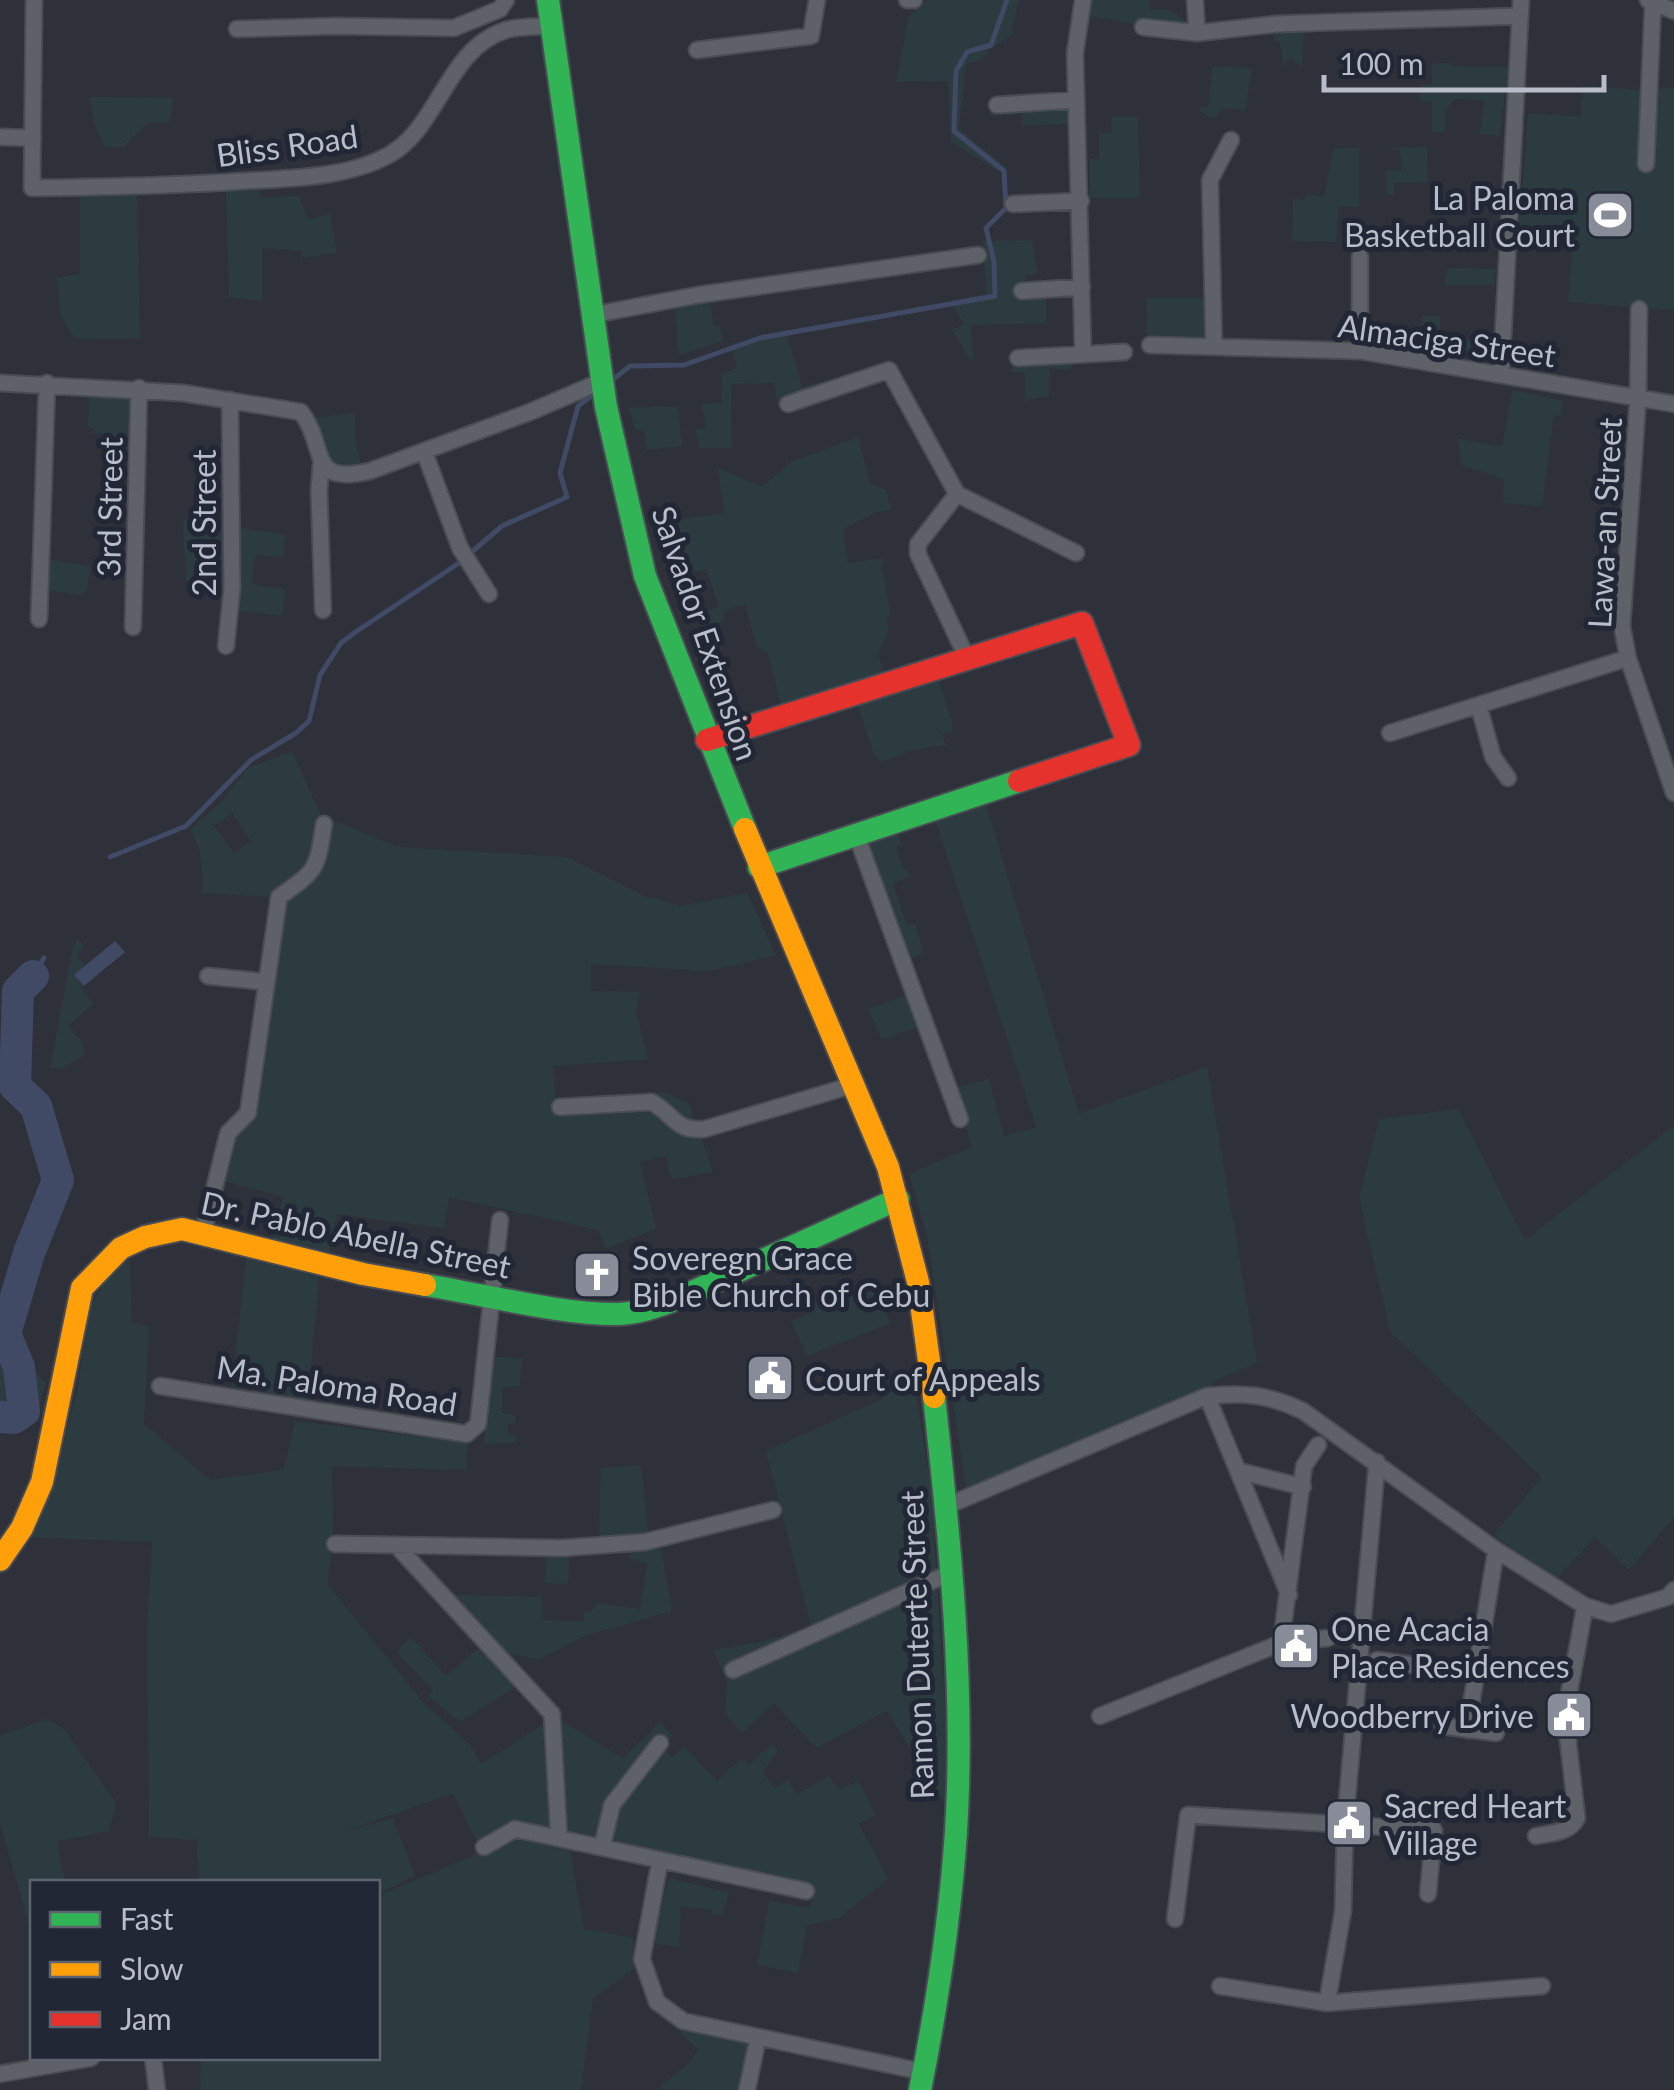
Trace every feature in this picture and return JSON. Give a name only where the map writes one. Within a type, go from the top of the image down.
[{"type":"main road","name":"Salvador Extension","points":[[548,0],[603,391],[645,576],[707,740],[898,1199]]},
{"type":"main road","points":[[707,740],[1082,623],[1128,745],[760,867]]},
{"type":"main road","name":"Dr. Pablo Abella Street","points":[[0,1560],[22,1528],[42,1482],[82,1288],[121,1248],[133,1242],[162,1231],[182,1229],[324,1266],[492,1299],[621,1314],[654,1308],[898,1199]]},
{"type":"main road","name":"Ramon Duterte Street","points":[[898,1199],[921,1302],[934,1394],[956,1684],[954,1857],[922,2081]]},
{"type":"street","points":[[0,138],[32,138],[34,0]]},
{"type":"street","points":[[237,29],[454,28],[500,9],[506,0]]},
{"type":"street","points":[[698,50],[811,36],[817,0]]},
{"type":"street","points":[[1082,0],[1074,53],[1083,354]]},
{"type":"street","points":[[1195,0],[1197,33]]},
{"type":"street","points":[[1646,164],[1650,1],[1674,11]]},
{"type":"street","points":[[1143,27],[1197,33],[1520,8],[1501,374]]},
{"type":"street","name":"Bliss Road","points":[[32,138],[32,188],[302,178],[361,166],[390,155],[417,131],[452,76],[477,48],[506,30],[551,26]]},
{"type":"street","points":[[996,104],[1076,100]]},
{"type":"street","points":[[1214,346],[1210,180],[1230,140]]},
{"type":"street","points":[[1013,204],[1081,201]]},
{"type":"street","points":[[592,315],[698,295],[978,255]]},
{"type":"street","points":[[1360,257],[1360,350]]},
{"type":"street","points":[[1022,291],[1082,287]]},
{"type":"street","name":"Lawa-an Street","points":[[1639,309],[1638,398],[1622,626],[1628,658],[1674,792]]},
{"type":"street","name":"Almaciga Street","points":[[1150,346],[1360,350],[1674,404]]},
{"type":"street","points":[[1018,358],[1124,352]]},
{"type":"street","points":[[788,404],[889,370],[957,494],[1076,553]]},
{"type":"street","points":[[0,383],[139,388],[301,412],[310,424],[321,465],[318,491],[323,610]]},
{"type":"street","points":[[39,619],[46,384]]},
{"type":"street","name":"3rd Street","points":[[133,627],[139,388]]},
{"type":"street","points":[[321,465],[330,472],[349,476],[530,412],[603,391]]},
{"type":"street","name":"2nd Street","points":[[226,646],[232,588],[230,400]]},
{"type":"street","points":[[424,451],[460,548],[489,594]]},
{"type":"street","points":[[957,494],[918,544],[918,554],[967,658]]},
{"type":"street","points":[[1390,732],[1628,658]]},
{"type":"street","points":[[1479,707],[1493,757],[1508,778]]},
{"type":"street","points":[[203,1234],[228,1133],[248,1113],[279,897],[311,875],[318,863],[324,824]]},
{"type":"street","points":[[856,834],[960,1119]]},
{"type":"street","points":[[208,976],[267,982]]},
{"type":"street","points":[[560,1107],[652,1102],[663,1108],[678,1126],[705,1129],[853,1085]]},
{"type":"street","name":"Ma. Paloma Road","points":[[160,1386],[467,1434],[478,1424],[500,1220]]},
{"type":"street","points":[[944,1507],[1207,1396],[1236,1393],[1282,1401],[1302,1411],[1496,1550],[1585,1606],[1612,1614],[1672,1596]]},
{"type":"street","points":[[1207,1396],[1289,1596]]},
{"type":"street","points":[[1281,1644],[1304,1466],[1318,1445]]},
{"type":"street","points":[[1327,2003],[1343,1911],[1345,1824],[1376,1462]]},
{"type":"street","points":[[1239,1471],[1303,1486]]},
{"type":"street","points":[[335,1544],[562,1548],[645,1542],[773,1510]]},
{"type":"street","points":[[396,1545],[552,1714],[559,1838]]},
{"type":"street","points":[[1468,1730],[1496,1550]]},
{"type":"street","points":[[733,1670],[950,1572]]},
{"type":"street","points":[[1536,1836],[1567,1830],[1577,1818],[1564,1715],[1585,1606]]},
{"type":"street","points":[[1100,1716],[1281,1644],[1328,1638]]},
{"type":"street","points":[[1377,1660],[1477,1674]]},
{"type":"street","points":[[1443,1726],[1496,1733]]},
{"type":"street","points":[[602,1847],[612,1804],[660,1743]]},
{"type":"street","points":[[1176,1919],[1188,1815],[1434,1830],[1428,1894]]},
{"type":"street","points":[[484,1847],[515,1829],[806,1891]]},
{"type":"street","points":[[660,1860],[642,1959],[657,2002],[683,2021],[922,2081]]},
{"type":"street","points":[[1220,1986],[1327,2003],[1542,1986]]},
{"type":"street","points":[[747,2090],[758,2038]]},
{"type":"street","points":[[0,2074],[80,2060]]},
{"type":"street","points":[[153,2060],[156,2090]]},
{"type":"shaded area","points":[[927,0],[1019,0],[1011,35],[989,50],[982,60],[966,64],[959,129],[1007,168],[997,171],[951,142],[948,81],[896,82],[909,16]]},
{"type":"shaded area","points":[[1087,0],[1149,0],[1151,10],[1169,9],[1197,30],[1083,15]]},
{"type":"shaded area","points":[[1304,27],[1302,68],[1291,57],[1283,67],[1280,42],[1274,42],[1273,30]]},
{"type":"shaded area","points":[[1431,64],[1508,67],[1500,136],[1480,134],[1484,100],[1455,99],[1445,112],[1444,132],[1432,132],[1432,102],[1420,101],[1419,85],[1432,84]]},
{"type":"shaded area","points":[[1212,67],[1252,69],[1245,111],[1227,108],[1211,119],[1197,107],[1209,107]]},
{"type":"shaded area","points":[[1583,86],[1660,91],[1674,88],[1674,310],[1568,302],[1573,238],[1519,234],[1528,113],[1580,117]]},
{"type":"shaded area","points":[[89,97],[173,98],[170,122],[149,122],[123,147],[105,147],[95,127]]},
{"type":"shaded area","points":[[1069,104],[1070,123],[1022,126],[1021,114],[990,116],[991,108]]},
{"type":"shaded area","points":[[1112,117],[1138,117],[1140,198],[1090,198],[1090,159],[1099,159],[1099,133],[1111,133]]},
{"type":"shaded area","points":[[1427,147],[1428,182],[1394,183],[1394,196],[1386,194],[1385,171],[1402,170],[1400,150],[1384,148]]},
{"type":"shaded area","points":[[1359,148],[1359,207],[1339,206],[1336,242],[1292,241],[1293,199],[1304,200],[1307,195],[1324,197],[1333,149]]},
{"type":"shaded area","points":[[137,188],[140,339],[74,338],[60,314],[57,278],[80,274],[80,191]]},
{"type":"shaded area","points":[[260,189],[261,198],[299,196],[308,220],[330,213],[337,253],[301,258],[301,251],[262,248],[262,301],[229,297],[226,190]]},
{"type":"shaded area","points":[[1033,240],[1037,274],[1025,275],[1025,287],[1046,286],[1046,323],[971,325],[970,360],[952,330],[964,324],[950,301],[986,294],[983,241]]},
{"type":"shaded area","points":[[1447,268],[1495,269],[1494,285],[1445,285]]},
{"type":"shaded area","points":[[1146,298],[1207,298],[1208,337],[1147,338]]},
{"type":"shaded area","points":[[710,301],[714,326],[720,326],[723,341],[679,355],[674,304]]},
{"type":"shaded area","points":[[1422,315],[1440,316],[1441,340],[1478,340],[1477,356],[1421,345]]},
{"type":"shaded area","points":[[786,330],[802,387],[820,382],[823,389],[778,406],[774,383],[731,384],[732,448],[699,448],[696,429],[706,428],[702,404],[722,403],[721,375],[737,367],[730,344]]},
{"type":"shaded area","points":[[1071,361],[1071,369],[1050,369],[1049,396],[1025,401],[1025,373],[1012,372],[1012,364]]},
{"type":"shaded area","points":[[1512,390],[1563,401],[1560,416],[1554,415],[1542,506],[1503,503],[1504,479],[1461,465],[1458,439],[1502,447]]},
{"type":"shaded area","points":[[89,394],[130,394],[130,453],[117,452],[117,442],[111,441],[111,435],[93,433],[93,428],[88,428]]},
{"type":"shaded area","points":[[677,406],[683,446],[647,450],[644,430],[636,431],[628,408]]},
{"type":"shaded area","points":[[354,413],[361,465],[334,468],[312,418]]},
{"type":"shaded area","points":[[858,437],[870,484],[886,490],[891,510],[877,512],[843,529],[848,563],[884,558],[881,565],[891,614],[886,618],[889,628],[878,654],[884,675],[782,709],[768,654],[756,645],[745,604],[722,612],[725,621],[711,626],[705,613],[719,606],[706,569],[671,580],[656,523],[724,513],[718,468],[762,487],[791,462]]},
{"type":"shaded area","points":[[183,520],[224,526],[225,589],[186,582]]},
{"type":"shaded area","points":[[235,527],[285,535],[283,558],[256,554],[251,584],[285,590],[282,616],[233,610]]},
{"type":"shaded area","points":[[54,560],[90,567],[87,591],[82,595],[45,590],[45,563]]},
{"type":"shaded area","points":[[939,680],[954,730],[942,734],[946,745],[916,749],[882,762],[875,757],[858,706]]},
{"type":"shaded area","points":[[292,752],[321,815],[398,847],[567,857],[645,896],[682,906],[747,893],[776,955],[709,971],[591,964],[591,991],[640,992],[636,1010],[648,1059],[553,1066],[556,1100],[663,1092],[689,1103],[713,1172],[671,1180],[666,1156],[640,1162],[656,1229],[606,1248],[598,1230],[449,1197],[444,1228],[337,1214],[330,1252],[273,1239],[283,1197],[209,1177],[226,1121],[241,1114],[269,897],[202,893],[201,860],[190,830],[223,800],[249,767]],"holes":[[[232,813],[251,841],[234,853],[214,826]]]},
{"type":"shaded area","points":[[985,801],[1079,1114],[1207,1067],[1257,1363],[1216,1380],[1204,1393],[967,1493],[927,1236],[909,1174],[972,1147],[954,1088],[989,1079],[1004,1136],[1036,1127],[934,816]]},
{"type":"shaded area","points":[[896,829],[902,845],[896,847],[902,866],[911,876],[893,884],[907,925],[915,924],[924,953],[908,959],[864,838]]},
{"type":"shaded area","points":[[78,939],[84,947],[76,954],[85,966],[75,975],[93,1004],[68,1026],[83,1043],[84,1056],[60,1069],[50,1068],[73,946]]},
{"type":"shaded area","points":[[905,996],[919,1027],[882,1039],[868,1009]]},
{"type":"shaded area","points":[[1458,1109],[1525,1240],[1674,1126],[1674,1517],[1629,1570],[1595,1537],[1557,1578],[1543,1573],[1494,1534],[1542,1477],[1390,1332],[1359,1197],[1379,1119]]},
{"type":"shaded area","points":[[130,1259],[132,1323],[149,1326],[144,1424],[210,1480],[284,1470],[295,1421],[468,1443],[466,1470],[332,1466],[333,1536],[328,1585],[422,1701],[471,1746],[481,1764],[550,1720],[556,1827],[516,1824],[478,1844],[453,1793],[341,1833],[393,1818],[415,1876],[380,1893],[380,1880],[199,1880],[197,1840],[149,1837],[147,1629],[152,1542],[25,1537],[57,1472],[77,1390],[91,1307],[106,1278]]},
{"type":"shaded area","points":[[246,1259],[319,1277],[308,1400],[232,1386]]},
{"type":"shaded area","points":[[868,1281],[874,1295],[863,1302],[869,1314],[882,1307],[891,1323],[807,1356],[791,1321],[811,1313],[808,1304],[837,1289],[839,1294]]},
{"type":"shaded area","points":[[14,1348],[46,1383],[33,1424],[0,1423],[0,1368]]},
{"type":"shaded area","points":[[489,1356],[522,1359],[520,1385],[502,1388],[502,1413],[515,1416],[515,1423],[508,1424],[508,1434],[515,1435],[515,1442],[484,1444]]},
{"type":"shaded area","points":[[912,1368],[931,1490],[948,1755],[945,1804],[887,1711],[816,1748],[774,1703],[742,1733],[725,1714],[727,1681],[714,1650],[761,1642],[811,1626],[766,1451],[880,1400],[899,1386],[898,1370]]},
{"type":"shaded area","points":[[641,1465],[648,1534],[599,1538],[601,1468]]},
{"type":"shaded area","points":[[661,1549],[672,1611],[588,1635],[538,1659],[507,1653],[450,1595],[542,1597],[543,1620],[583,1622],[584,1611],[591,1612],[597,1603],[640,1609],[647,1563],[629,1559],[630,1551]]},
{"type":"shaded area","points":[[547,1554],[570,1555],[568,1584],[544,1583]]},
{"type":"shaded area","points":[[411,1637],[446,1676],[477,1649],[517,1681],[514,1688],[460,1722],[428,1696],[433,1691],[397,1652]]},
{"type":"shaded area","points":[[47,1719],[64,1729],[116,1803],[109,1831],[57,1841],[65,1880],[30,1880],[30,1927],[0,1823],[0,1736]]},
{"type":"shaded area","points":[[562,1721],[624,1759],[659,1721],[672,1735],[665,1749],[672,1758],[684,1747],[717,1781],[741,1759],[749,1765],[772,1744],[778,1750],[763,1772],[774,1788],[788,1780],[797,1794],[829,1776],[839,1790],[858,1781],[876,1815],[859,1824],[888,1879],[839,1918],[807,1925],[798,1973],[757,1965],[769,1901],[810,1908],[814,1884],[562,1829]]},
{"type":"shaded area","points":[[514,1838],[570,1851],[584,1929],[633,1938],[634,1969],[593,1998],[581,2090],[200,2090],[201,2060],[380,2060],[380,1895]]},
{"type":"shaded area","points":[[669,1878],[730,1893],[722,1915],[681,1906],[679,1947],[652,1943]]},
{"type":"shaded area","points":[[680,2028],[749,2043],[739,2090],[661,2089],[699,2050],[682,2035]]},
{"type":"water","points":[[115,941],[125,952],[84,986],[74,975]]},
{"type":"waterway","points":[[611,381],[630,366],[684,365],[760,338],[995,296],[994,262],[986,228],[1006,208],[1004,171],[954,131],[956,71],[967,52],[991,45],[1007,0]]},
{"type":"waterway","points":[[110,857],[186,826],[251,760],[309,721],[320,675],[341,643],[459,563],[502,526],[567,497],[560,473],[578,406],[598,391]]},
{"type":"waterway","points":[[33,976],[44,958]]},
{"type":"waterway","points":[[0,1417],[14,1418],[24,1411],[19,1367],[5,1334],[29,1253],[58,1180],[36,1106],[15,1086],[18,991],[33,976]]},
{"type":"traffic: fast","points":[[548,0],[606,407],[645,576],[745,829]]},
{"type":"traffic: fast","points":[[759,867],[1019,781]]},
{"type":"traffic: fast","points":[[425,1285],[573,1311],[635,1312],[679,1298],[898,1199]]},
{"type":"traffic: fast","points":[[920,2090],[946,1929],[958,1778],[954,1614],[934,1397]]},
{"type":"traffic: slow","points":[[745,829],[888,1167],[918,1282],[934,1397]]},
{"type":"traffic: slow","points":[[0,1560],[22,1528],[42,1482],[82,1288],[121,1248],[145,1237],[182,1229],[363,1274],[425,1285]]},
{"type":"traffic: jam","points":[[707,740],[1082,623],[1129,745],[1019,781]]},
{"type":"place","name":"La Paloma Basketball Court","points":[[1610,215]]},
{"type":"place","name":"Soveregn Grace Bible Church of Cebu","points":[[597,1275]]},
{"type":"place","name":"Court of Appeals","points":[[770,1378]]},
{"type":"place","name":"One Acacia Place Residences","points":[[1296,1646]]},
{"type":"place","name":"Woodberry Drive","points":[[1569,1715]]},
{"type":"place","name":"Sacred Heart Village","points":[[1349,1823]]}]
